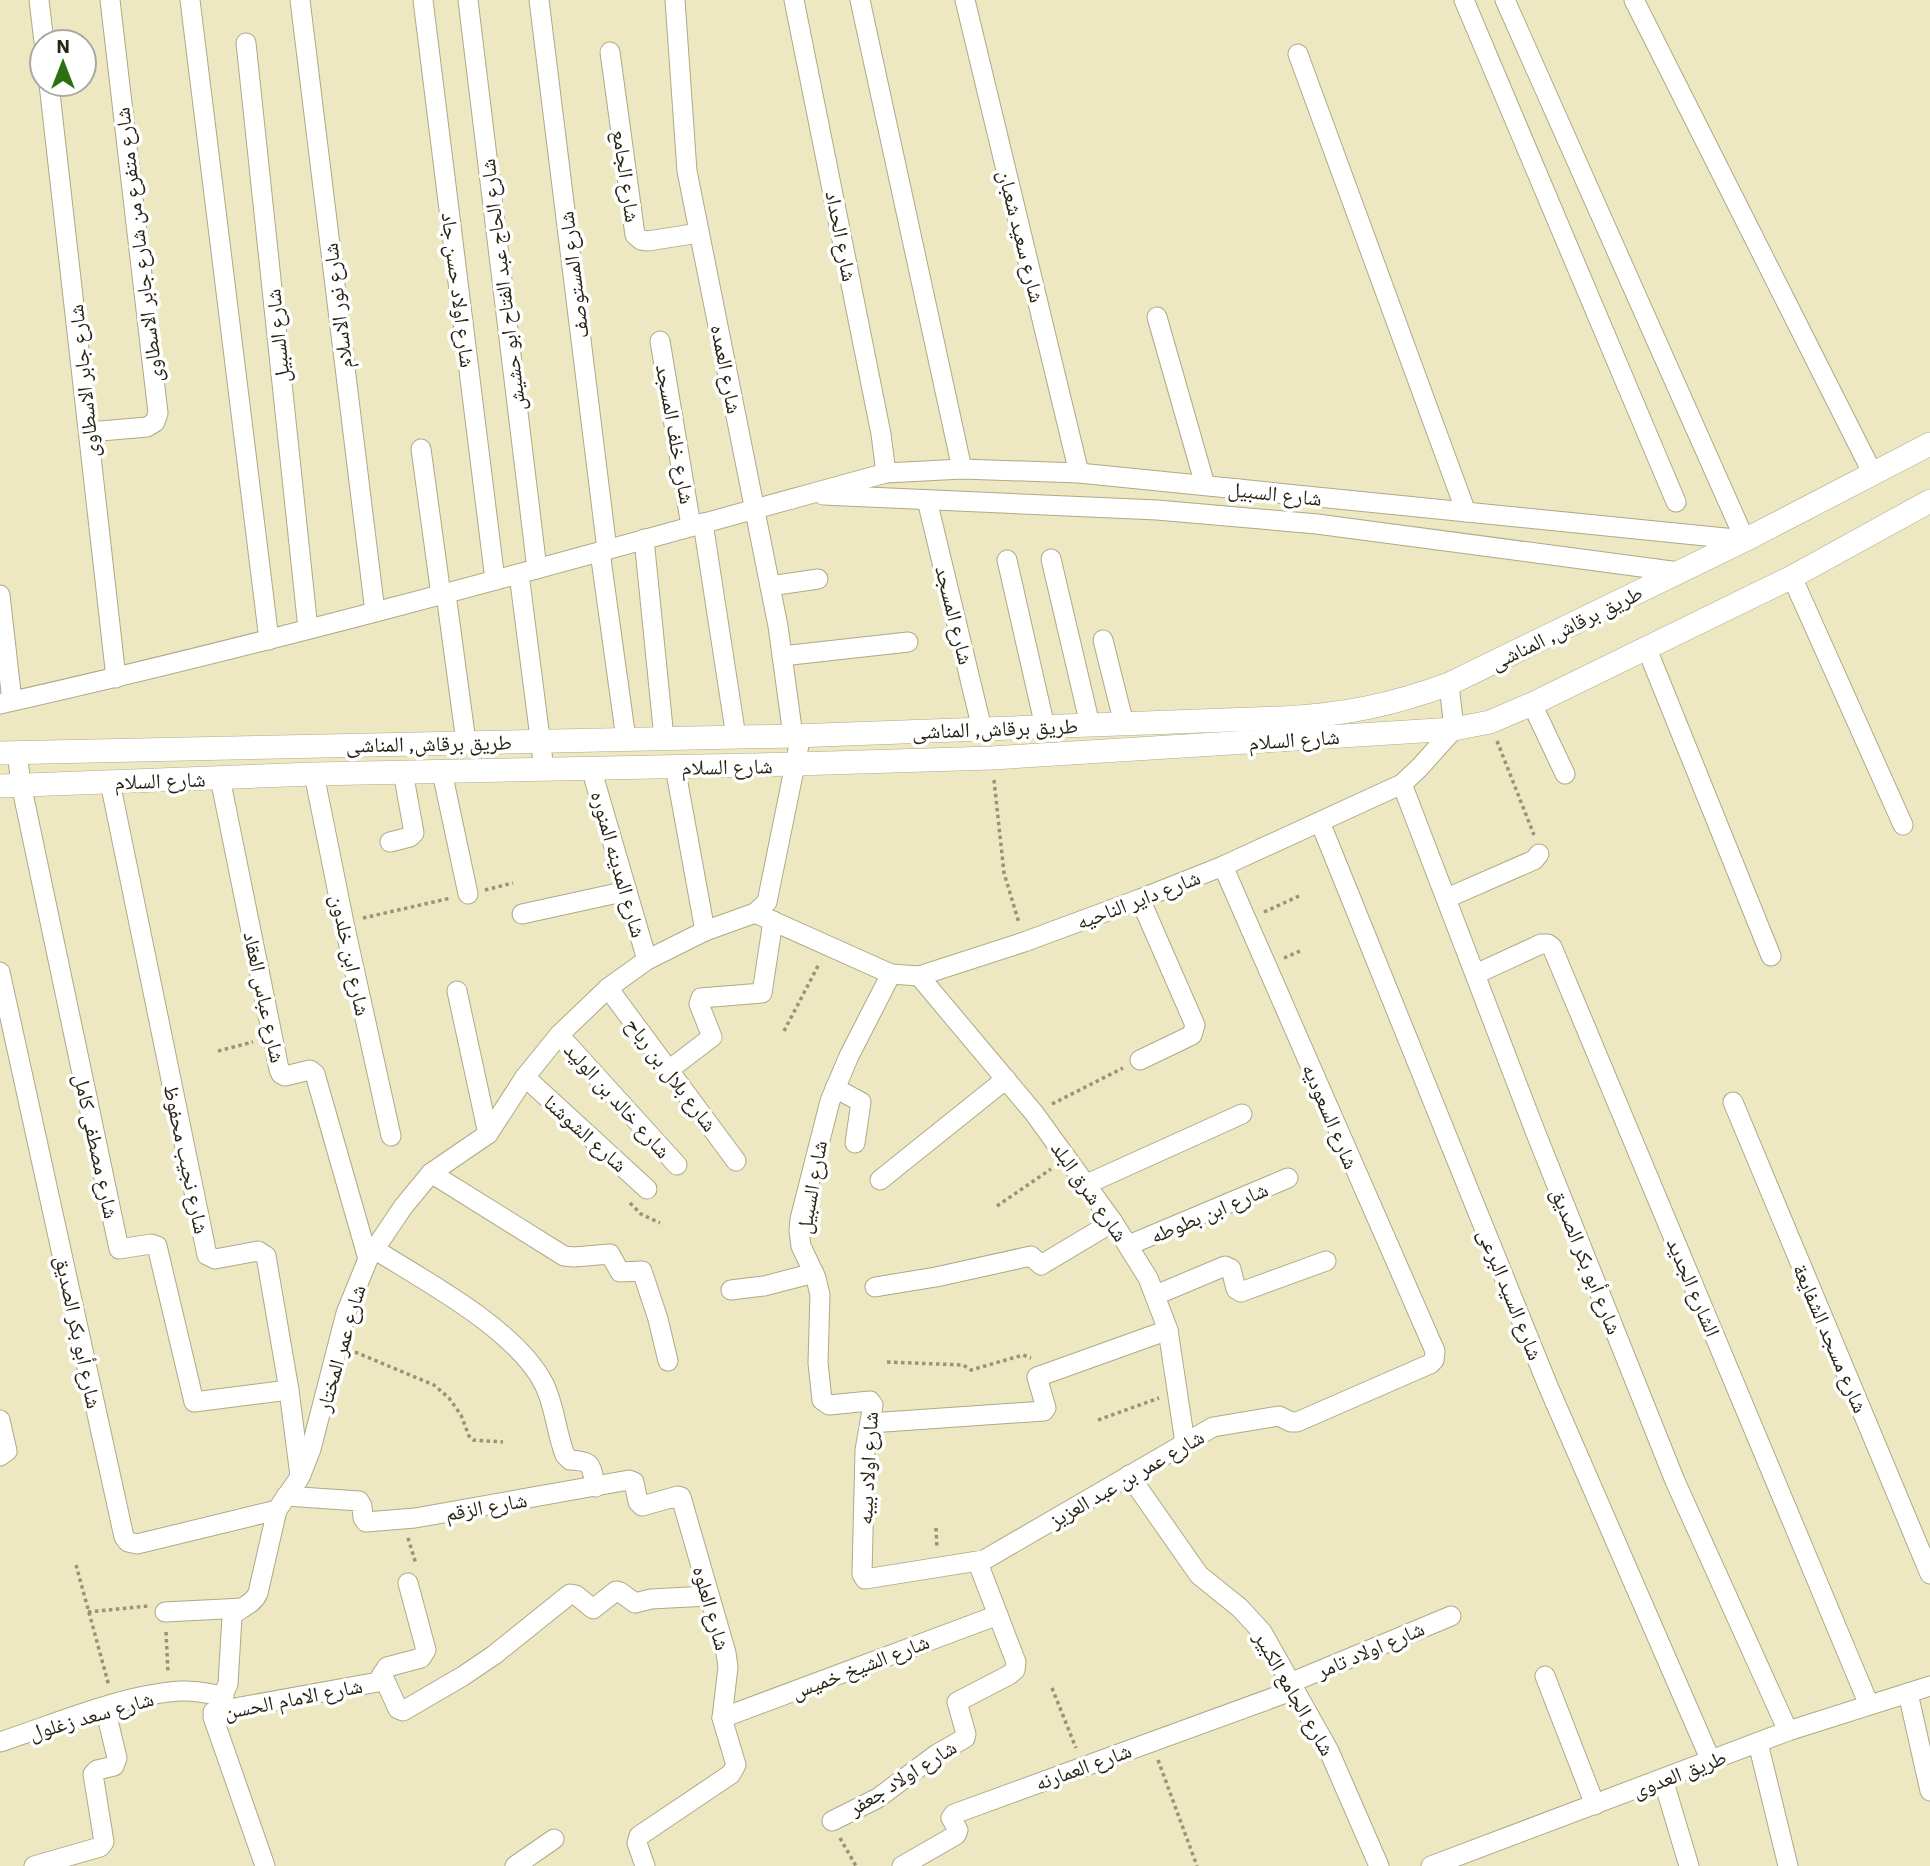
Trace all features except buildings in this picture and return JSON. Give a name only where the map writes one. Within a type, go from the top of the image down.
[{"type":"street","points":[[38,0],[42,28]]},
{"type":"street","name":"شارع متفرع من شارع جابر الاسطاوى","points":[[89,432],[147,427],[155,422],[158,413],[110,0]]},
{"type":"street","points":[[190,0],[268,639]]},
{"type":"street","name":"شارع نور الاسلام","points":[[299,0],[375,612]]},
{"type":"street","name":"شارع اولاد حسن جاد","points":[[423,0],[495,580]]},
{"type":"street","name":"شارع الحاج عبد الفتاح ابو حشيش","points":[[468,0],[528,572],[544,769]]},
{"type":"street","name":"شارع المستوصف","points":[[539,0],[626,739]]},
{"type":"street","name":"شارع العمده","points":[[675,0],[687,171],[770,586],[797,736]]},
{"type":"street","name":"شارع الحداد","points":[[794,0],[881,434],[886,472]]},
{"type":"street","points":[[860,0],[962,469]]},
{"type":"street","name":"شارع سعيد شعبان","points":[[965,0],[1079,472]]},
{"type":"street","points":[[1464,0],[1676,502]]},
{"type":"street","points":[[1505,0],[1745,540]]},
{"type":"street","points":[[1634,0],[1873,474]]},
{"type":"street","name":"شارع السبيل","points":[[246,43],[308,629]]},
{"type":"street","name":"شارع الجامع","points":[[610,52],[635,235],[648,241],[699,233]]},
{"type":"street","points":[[1298,54],[1466,512]]},
{"type":"street","name":"شارع جابر الاسطاوى","points":[[50,98],[116,678]]},
{"type":"street","points":[[1157,317],[1205,485]]},
{"type":"street","name":"شارع خلف المسجد","points":[[660,341],[736,737]]},
{"type":"street","name":"طريق برقاش, المناشى","points":[[8,753],[797,736],[1325,716],[1378,707],[1449,684],[1745,540],[1930,444]]},
{"type":"street","points":[[421,449],[467,742]]},
{"type":"street","name":"شارع السبيل","points":[[6,702],[116,678],[444,595],[886,472],[962,469],[1079,472],[1745,540]]},
{"type":"street","name":"شارع السبيل","points":[[808,494],[1144,509],[1317,524],[1679,572]]},
{"type":"street","name":"شارع المسجد","points":[[927,500],[982,729]]},
{"type":"street","points":[[1449,684],[1454,729],[1490,722],[1647,649],[1792,577],[1930,501]]},
{"type":"street","points":[[644,540],[664,738]]},
{"type":"street","points":[[1051,559],[1090,725]]},
{"type":"street","points":[[1007,560],[1045,727]]},
{"type":"street","points":[[1792,577],[1903,825]]},
{"type":"street","points":[[770,586],[818,579]]},
{"type":"street","points":[[0,595],[6,702]]},
{"type":"street","points":[[1103,639],[1124,724]]},
{"type":"street","points":[[782,656],[908,642]]},
{"type":"street","points":[[1647,649],[1772,956]]},
{"type":"street","points":[[1532,704],[1566,774]]},
{"type":"street","name":"شارع السلام","points":[[10,785],[314,774],[992,758],[1454,729]]},
{"type":"street","name":"شارع داير الناحيه","points":[[764,917],[891,974],[919,976],[1024,942],[1140,899],[1223,866],[1320,822],[1402,784],[1454,729]]},
{"type":"street","points":[[670,1069],[712,1037],[699,1004],[701,998],[762,993],[766,901],[796,764],[797,736]]},
{"type":"street","name":"شارع مصطفى كامل","points":[[8,753],[10,785],[119,1249],[151,1244],[156,1247],[194,1402],[289,1390]]},
{"type":"street","points":[[675,767],[705,931]]},
{"type":"street","name":"شارع المدينه المنوره","points":[[592,768],[647,960]]},
{"type":"street","points":[[390,842],[411,837],[414,833],[403,772]]},
{"type":"street","points":[[442,772],[468,894]]},
{"type":"street","name":"شارع ابن خلدون","points":[[314,774],[391,1136]]},
{"type":"street","name":"شارع عباس العقاد","points":[[220,778],[281,1074],[285,1076],[310,1070],[315,1074],[371,1254]]},
{"type":"street","name":"شارع نجيب محفوظ","points":[[110,782],[207,1255],[215,1259],[258,1251],[265,1254],[289,1390],[300,1477]]},
{"type":"street","name":"شارع أبو بكر الصديق","points":[[1402,784],[1540,1144],[1675,1481],[1788,1731]]},
{"type":"street","name":"شارع السيد البرعى","points":[[1320,822],[1548,1386],[1712,1761]]},
{"type":"street","points":[[1447,898],[1534,859],[1539,854]]},
{"type":"street","name":"شارع السعوديه","points":[[1223,866],[1435,1351],[1435,1357],[1430,1364]]},
{"type":"street","points":[[522,914],[627,891]]},
{"type":"street","points":[[1140,899],[1195,1025],[1192,1035],[1140,1060]]},
{"type":"street","name":"شارع عمر المختار","points":[[265,1866],[214,1727],[229,1676],[231,1622],[234,1614],[253,1602],[258,1593],[282,1503],[300,1477],[315,1437],[346,1313],[371,1254],[431,1174],[488,1134],[525,1077],[559,1035],[608,988],[647,960],[705,931],[764,917]]},
{"type":"street","name":"الشارع الجديد","points":[[1476,974],[1541,944],[1552,947],[1869,1705]]},
{"type":"street","name":"شارع أبو بكر الصديق","points":[[0,972],[124,1537],[128,1542],[137,1544],[282,1503]]},
{"type":"street","name":"شارع السبيل","points":[[831,1405],[825,1404],[822,1398],[818,1346],[821,1301],[814,1273],[803,1254],[799,1231],[822,1128],[835,1088],[891,974]]},
{"type":"street","name":"شارع شرق البلد","points":[[919,976],[1034,1113],[1129,1245],[1156,1295],[1168,1330],[1185,1443]]},
{"type":"street","name":"شارع بلال بن رباح","points":[[608,988],[736,1161]]},
{"type":"street","points":[[457,990],[488,1134]]},
{"type":"street","name":"شارع خالد بن الوليد","points":[[559,1035],[677,1165]]},
{"type":"street","name":"شارع الشوشنا","points":[[525,1077],[648,1189]]},
{"type":"street","points":[[880,1180],[1006,1079]]},
{"type":"street","points":[[835,1088],[861,1102],[855,1143]]},
{"type":"street","name":"شارع مسجد الشفايعة","points":[[1733,1102],[1930,1574]]},
{"type":"street","points":[[1087,1184],[1242,1114]]},
{"type":"street","points":[[431,1174],[564,1256],[574,1258],[610,1254],[621,1272],[641,1270],[658,1319],[667,1361]]},
{"type":"street","name":"شارع ابن بطوطه","points":[[1129,1245],[1288,1178]]},
{"type":"street","points":[[875,1287],[1031,1256],[1041,1265],[1113,1222]]},
{"type":"street","points":[[371,1254],[461,1304],[525,1357],[548,1391],[565,1455],[570,1460],[584,1460],[589,1464],[596,1488]]},
{"type":"street","points":[[1156,1295],[1225,1266],[1231,1269],[1236,1289],[1241,1292],[1326,1261]]},
{"type":"street","points":[[731,1290],[759,1287],[814,1273]]},
{"type":"street","points":[[870,1423],[1044,1411],[1046,1408],[1037,1377],[1168,1330]]},
{"type":"street","name":"شارع عمر بن عبد العزيز","points":[[862,1574],[865,1579],[978,1563],[1219,1426],[1279,1416],[1297,1422],[1430,1364]]},
{"type":"street","name":"شارع اولاد بيبه","points":[[831,1405],[871,1402],[873,1406],[865,1450],[862,1574]]},
{"type":"street","points":[[0,1420],[7,1451],[0,1456]]},
{"type":"street","name":"شارع الجامع الكبير","points":[[1129,1475],[1199,1575],[1240,1608],[1262,1632],[1341,1777],[1379,1866]]},
{"type":"street","name":"شارع الزقم","points":[[282,1503],[357,1500],[362,1503],[363,1518],[366,1522],[401,1520],[632,1480],[638,1502],[642,1506],[678,1496],[682,1499]]},
{"type":"street","name":"شارع العلوه","points":[[682,1499],[727,1659],[722,1718]]},
{"type":"street","name":"شارع اولاد جعفر","points":[[832,1821],[878,1798],[937,1754],[966,1737],[957,1702],[1009,1675],[1016,1666],[978,1563]]},
{"type":"street","name":"شارع الامام الحسن","points":[[219,1704],[378,1682],[387,1667],[421,1658],[425,1653],[408,1583]]},
{"type":"street","points":[[382,1674],[398,1709],[403,1711],[485,1662],[570,1594],[576,1595],[593,1609],[616,1591],[635,1603],[651,1599],[708,1596]]},
{"type":"street","points":[[165,1612],[243,1608]]},
{"type":"street","name":"شارع الشيخ خميس","points":[[722,1718],[998,1615]]},
{"type":"street","name":"شارع اولاد تامر","points":[[1292,1686],[1451,1616]]},
{"type":"street","points":[[1545,1676],[1595,1805]]},
{"type":"street","name":"شارع العمارنه","points":[[902,1866],[956,1835],[958,1830],[951,1820],[954,1814],[1151,1742],[1292,1686]]},
{"type":"street","name":"طريق العدوى","points":[[1431,1866],[1788,1731],[1930,1686]]},
{"type":"street","name":"شارع سعد زغلول","points":[[0,1742],[109,1706],[169,1692],[195,1691],[219,1704]]},
{"type":"street","points":[[1909,1693],[1930,1791]]},
{"type":"street","points":[[34,1866],[100,1847],[104,1842],[93,1774],[97,1770],[114,1766],[117,1758],[109,1706]]},
{"type":"street","points":[[645,1866],[637,1843],[639,1836],[735,1770],[736,1763],[722,1718]]},
{"type":"street","points":[[1758,1743],[1788,1866]]},
{"type":"street","points":[[1663,1779],[1689,1866]]},
{"type":"street","points":[[515,1866],[554,1839]]},
{"type":"path","points":[[1490,722],[1539,847],[1539,854]]},
{"type":"path","points":[[992,758],[1004,873],[1024,942]]},
{"type":"path","points":[[344,922],[513,883]]},
{"type":"path","points":[[1246,920],[1299,896]]},
{"type":"path","points":[[784,1031],[828,947]]},
{"type":"path","points":[[218,1051],[272,1038]]},
{"type":"path","points":[[1034,1113],[1140,1060]]},
{"type":"path","points":[[997,1206],[1067,1158]]},
{"type":"path","points":[[337,1345],[434,1385],[449,1398],[461,1415],[471,1438],[503,1442]]},
{"type":"path","points":[[887,1362],[963,1365],[971,1370],[1025,1354],[1031,1358],[1037,1377]]},
{"type":"path","points":[[1098,1420],[1178,1392]]},
{"type":"path","points":[[401,1520],[416,1560],[416,1566],[405,1572],[408,1583]]},
{"type":"path","points":[[76,1565],[109,1706]]},
{"type":"path","points":[[89,1612],[157,1606],[165,1612],[169,1692]]},
{"type":"path","points":[[1052,1688],[1084,1766]]},
{"type":"path","points":[[1151,1742],[1197,1866]]},
{"type":"path","points":[[832,1821],[856,1866]]}]
